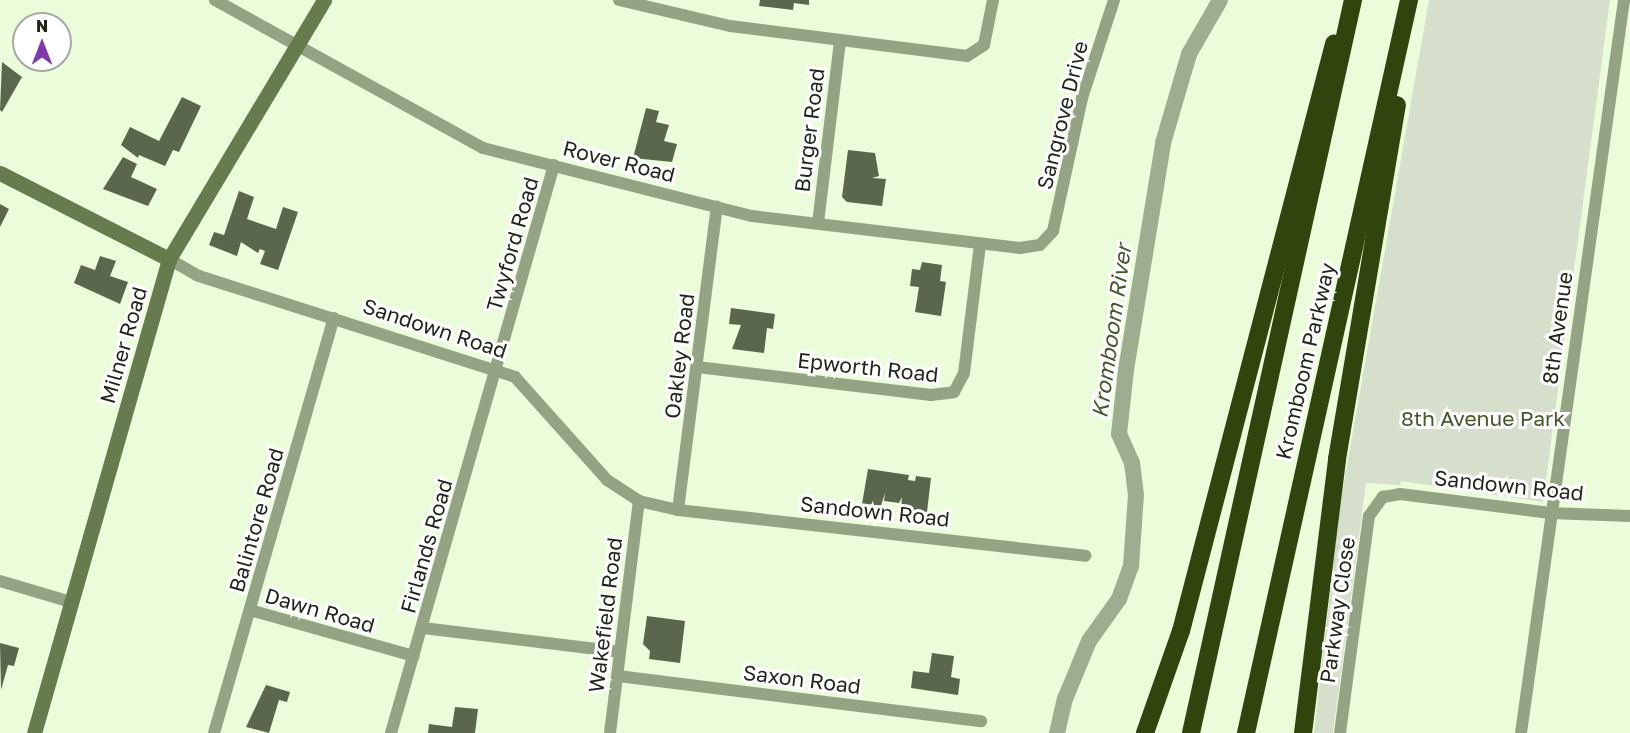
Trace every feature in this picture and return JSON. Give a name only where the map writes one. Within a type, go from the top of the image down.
[{"type":"highway","name":"Kromboom Parkway","points":[[1191,733],[1353,0]]},
{"type":"highway","name":"Kromboom Parkway","points":[[1246,733],[1409,0]]},
{"type":"highway","points":[[1302,733],[1337,459],[1414,0]]},
{"type":"highway","points":[[1145,733],[1181,631],[1329,54],[1347,27]]},
{"type":"main road","name":"Milner Road","points":[[34,733],[169,259],[324,0]]},
{"type":"main road","name":"Sandown Road","points":[[0,173],[169,259]]},
{"type":"street","name":"Rover Road","points":[[215,0],[298,43],[469,143],[752,216],[1020,248],[1047,240]]},
{"type":"street","points":[[623,0],[730,26],[952,56],[977,52],[988,36],[993,0]]},
{"type":"street","name":"Sangrove Drive","points":[[1047,240],[1082,98],[1114,0]]},
{"type":"street","name":"8th Avenue","points":[[1521,733],[1550,513],[1625,30],[1624,0]]},
{"type":"street","name":"Burger Road","points":[[818,223],[840,42]]},
{"type":"street","name":"Twyford Road","points":[[497,369],[554,165]]},
{"type":"street","name":"Oakley Road","points":[[678,510],[717,206]]},
{"type":"street","name":"Epworth Road","points":[[697,367],[931,396],[954,392],[964,373],[980,244]]},
{"type":"street","name":"Sandown Road","points":[[169,259],[199,276],[497,369],[521,381],[601,474],[639,501],[678,510],[1084,556]]},
{"type":"street","name":"Balintore Road","points":[[214,733],[334,318]]},
{"type":"street","name":"Firlands Road","points":[[391,733],[497,369]]},
{"type":"street","name":"Sandown Road","points":[[1383,496],[1400,494],[1550,513],[1630,516]]},
{"type":"street","name":"Parkway Close","points":[[1340,733],[1369,516],[1383,496]]},
{"type":"street","name":"Wakefield Road","points":[[610,733],[639,501]]},
{"type":"street","points":[[0,581],[71,602]]},
{"type":"street","name":"Dawn Road","points":[[250,610],[414,656]]},
{"type":"street","points":[[423,628],[620,652]]},
{"type":"street","name":"Saxon Road","points":[[618,676],[981,721]]},
{"type":"green space","name":"8th Avenue Park","points":[[1429,0],[1610,0],[1543,502],[1401,481],[1400,485],[1366,483],[1333,733],[1314,733],[1340,505]]},
{"type":"building","points":[[760,0],[809,0],[809,5],[794,3],[793,10],[759,6]]},
{"type":"building","points":[[2,62],[12,72],[22,77],[2,112],[0,110]]},
{"type":"building","points":[[182,97],[201,106],[179,152],[173,150],[165,166],[139,155],[138,158],[121,145],[130,127],[159,141]]},
{"type":"building","points":[[646,108],[659,111],[656,122],[669,125],[664,141],[677,144],[672,162],[633,158]]},
{"type":"building","points":[[848,150],[875,153],[879,176],[872,178],[886,179],[882,206],[847,202],[842,197]]},
{"type":"building","points":[[123,157],[137,164],[131,177],[157,189],[148,206],[103,189]]},
{"type":"building","points":[[239,191],[254,197],[247,219],[276,229],[283,207],[298,212],[278,270],[260,264],[265,251],[260,249],[258,253],[241,242],[237,256],[209,245],[214,232],[224,235]]},
{"type":"building","points":[[0,204],[9,209],[0,227]]},
{"type":"building","points":[[100,256],[116,261],[110,276],[128,282],[120,304],[74,283],[81,265],[95,270]]},
{"type":"building","points":[[922,262],[942,265],[940,281],[946,282],[941,316],[915,312],[919,287],[910,286],[912,269],[920,270]]},
{"type":"building","points":[[731,308],[775,314],[773,329],[767,328],[764,353],[732,349],[741,325],[729,324]]},
{"type":"building","points":[[868,469],[909,475],[908,480],[915,481],[916,476],[931,478],[927,512],[901,508],[902,497],[899,503],[884,501],[885,493],[881,506],[862,504]]},
{"type":"building","points":[[647,616],[685,621],[680,663],[649,659],[650,651],[643,644]]},
{"type":"building","points":[[0,643],[19,648],[14,666],[8,665],[1,690]]},
{"type":"building","points":[[932,653],[954,656],[951,677],[960,679],[958,695],[911,688],[913,671],[929,673]]},
{"type":"building","points":[[266,685],[290,692],[287,702],[279,700],[269,733],[246,727]]},
{"type":"building","points":[[455,707],[478,709],[475,733],[428,733],[429,724],[452,727]]},
{"type":"waterway","name":"Kromboom River","points":[[1057,733],[1065,699],[1089,641],[1119,599],[1131,566],[1136,495],[1132,463],[1119,434],[1126,370],[1163,143],[1189,54],[1220,0]]}]
